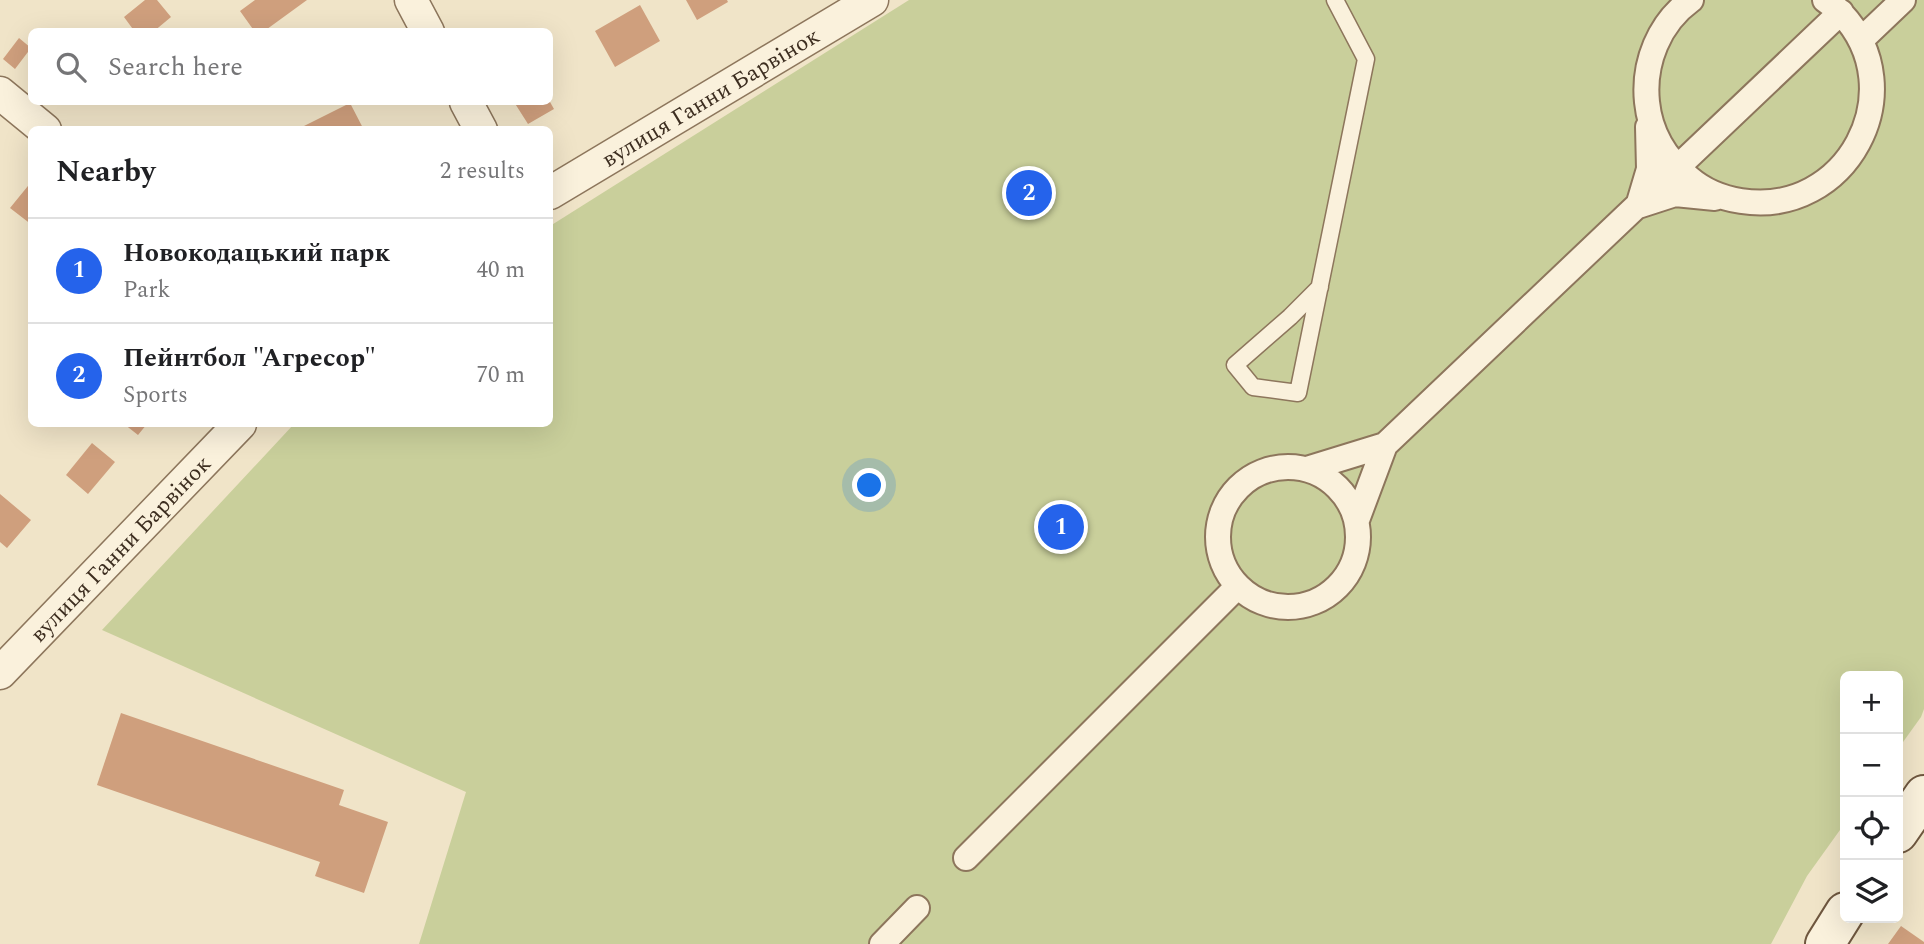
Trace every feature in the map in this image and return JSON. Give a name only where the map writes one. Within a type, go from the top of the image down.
[{"type":"main road","points":[[1903,826],[1924,795]]},
{"type":"main road","points":[[1825,944],[1840,920]]},
{"type":"street","points":[[411,0],[426,28]]},
{"type":"street","name":"вулиця Ганни Барвінок","points":[[553,190],[872,0]]},
{"type":"street","points":[[1638,206],[1649,169],[1645,87],[1650,57],[1662,30],[1681,7],[1691,0]]},
{"type":"street","points":[[1861,40],[1903,0]]},
{"type":"street","points":[[1357,520],[1385,445],[1638,206],[1833,6],[1861,40],[1870,66],[1872,94],[1867,124],[1860,141],[1837,173],[1812,190],[1785,201],[1755,204],[1675,194],[1638,206]]},
{"type":"street","points":[[0,93],[40,126]]},
{"type":"street","points":[[468,105],[479,126]]},
{"type":"street","points":[[1648,116],[1659,144],[1676,168],[1699,187],[1726,199]]},
{"type":"street","name":"вулиця Ганни Барвінок","points":[[0,673],[237,427]]},
{"type":"street","points":[[1307,469],[1385,445]]},
{"type":"street","points":[[1270,469],[1307,469],[1324,476],[1339,489],[1349,503],[1357,520],[1359,538],[1356,556],[1349,574],[1337,588],[1322,599],[1305,606],[1268,606],[1237,587],[1226,572],[1219,555],[1219,518],[1238,486],[1253,476],[1270,469]]},
{"type":"street","points":[[966,858],[1237,587]]},
{"type":"street","points":[[882,944],[917,908]]},
{"type":"lane","points":[[1320,287],[1235,365],[1253,387],[1298,393],[1320,287],[1366,59],[1335,0]]},
{"type":"green space","points":[[909,0],[1924,0],[1924,709],[1903,742],[1903,671],[1840,671],[1840,830],[1807,876],[1771,944],[419,944],[466,792],[102,630],[291,427],[553,427],[553,224]]},
{"type":"building","points":[[145,0],[157,0],[171,17],[158,28],[132,28],[124,17]]},
{"type":"building","points":[[255,0],[307,0],[268,28],[252,28],[240,11]]},
{"type":"building","points":[[686,0],[727,0],[728,2],[697,20]]},
{"type":"building","points":[[640,5],[660,41],[615,67],[595,31]]},
{"type":"building","points":[[19,38],[28,46],[28,52],[15,69],[3,59]]},
{"type":"building","points":[[351,105],[362,126],[304,126]]},
{"type":"building","points":[[516,105],[552,105],[554,109],[528,124]]},
{"type":"building","points":[[28,186],[28,222],[10,208]]},
{"type":"building","points":[[128,427],[145,427],[138,435]]},
{"type":"building","points":[[92,443],[115,462],[88,494],[66,475]]},
{"type":"building","points":[[0,494],[31,520],[7,548],[0,542]]},
{"type":"building","points":[[121,713],[344,790],[339,805],[388,822],[364,893],[315,876],[320,862],[97,785]]},
{"type":"building","points":[[1901,926],[1924,942],[1924,944],[1888,944]]},
{"type":"place","name":"Пейнтбол \"Агресор\"","points":[[1029,193]]},
{"type":"place","name":"Новокодацький парк","points":[[1061,527]]}]
